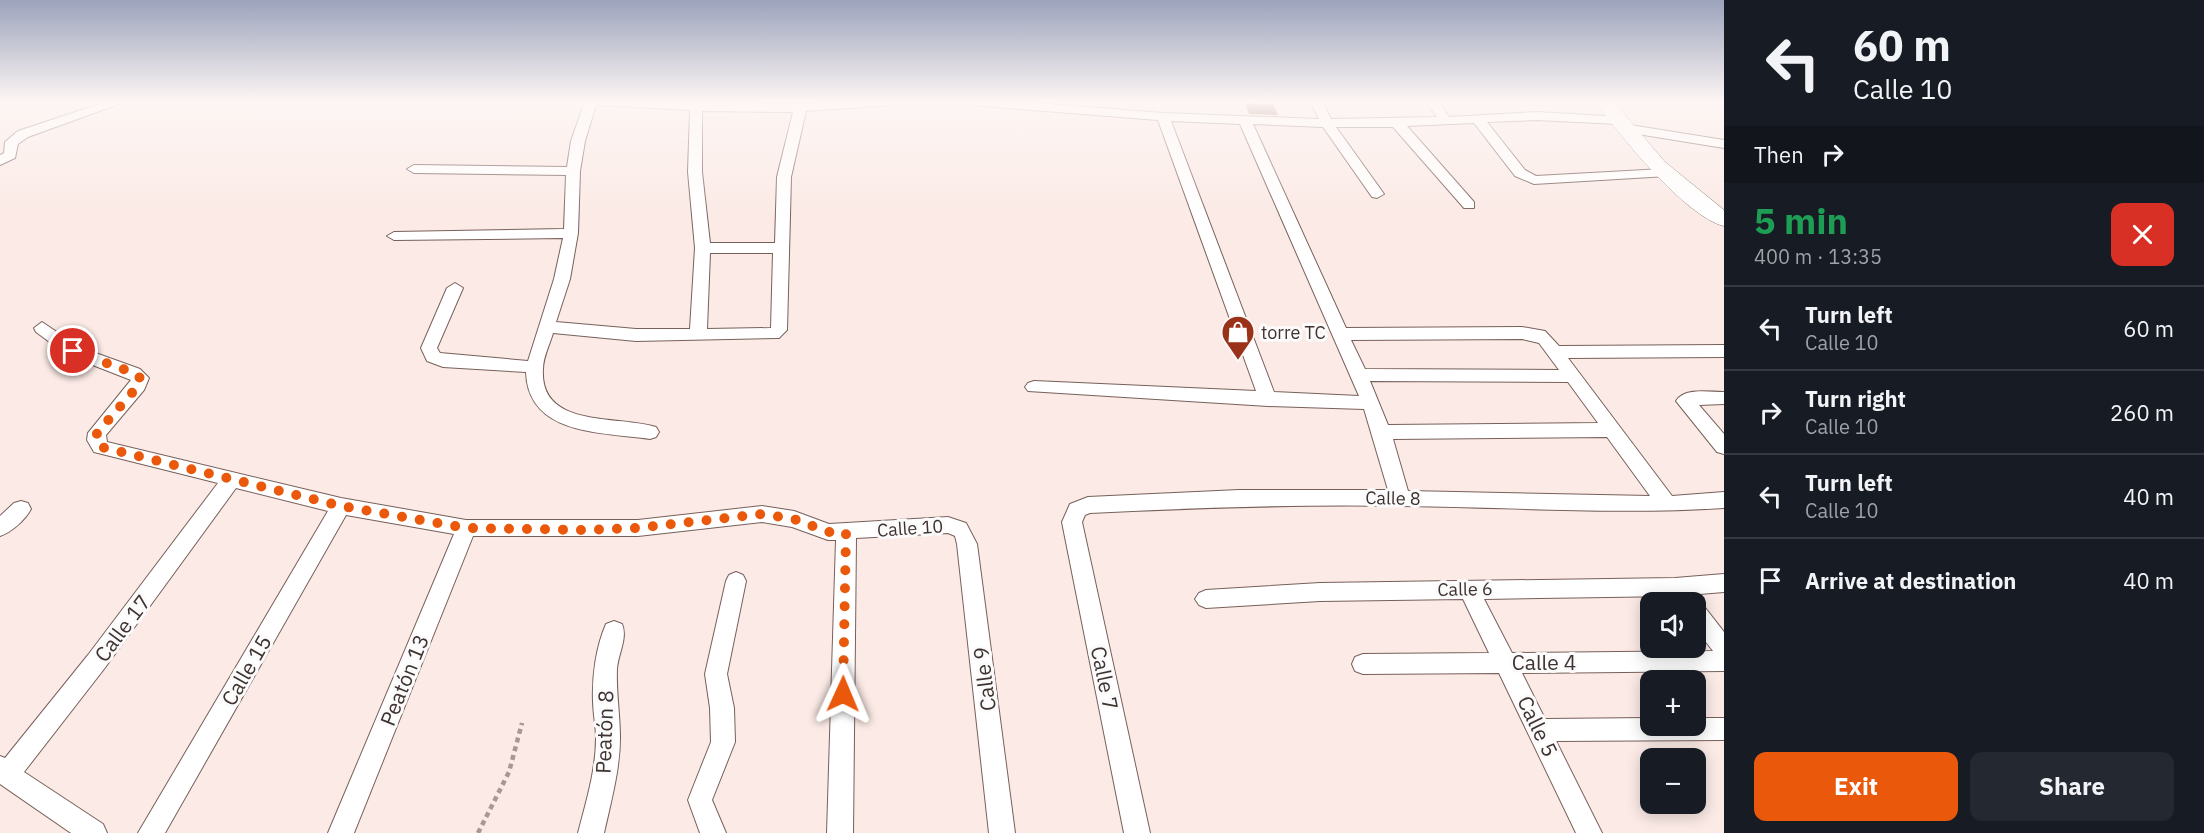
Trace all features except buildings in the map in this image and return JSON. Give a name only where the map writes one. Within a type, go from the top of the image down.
[{"type":"street","points":[[0,161],[10,155],[12,142],[15,140]]},
{"type":"street","points":[[578,140],[573,171],[571,233],[562,279],[534,367],[535,389],[547,408],[571,421],[650,432]]},
{"type":"street","points":[[695,140],[695,171],[703,248],[697,321],[699,333]]},
{"type":"street","points":[[547,327],[627,334],[773,334],[779,330],[784,177],[793,140]]},
{"type":"street","points":[[1171,140],[1268,400]]},
{"type":"street","points":[[1254,140],[1371,403],[1401,498]]},
{"type":"street","points":[[1339,140],[1377,194]]},
{"type":"street","points":[[1411,140],[1469,205]]},
{"type":"street","points":[[1494,140],[1520,173],[1534,180],[1663,173]]},
{"type":"street","points":[[1635,140],[1663,173],[1724,220]]},
{"type":"street","points":[[1703,140],[1724,144]]},
{"type":"street","points":[[414,169],[573,171]]},
{"type":"street","points":[[394,236],[571,233]]},
{"type":"street","points":[[703,248],[777,247],[782,249]]},
{"type":"street","points":[[455,288],[429,348],[433,357],[442,361],[534,367]]},
{"type":"street","name":"Calle 10","points":[[42,328],[73,351],[134,373],[140,378],[138,386],[97,433],[96,440],[101,447],[341,506],[466,528],[585,530],[638,528],[762,514],[794,519],[828,532],[846,533],[948,525],[959,528]]},
{"type":"street","points":[[1341,334],[1528,333],[1545,339],[1667,504]]},
{"type":"street","points":[[1554,352],[1724,351]]},
{"type":"street","points":[[1359,375],[1571,376]]},
{"type":"street","points":[[1034,387],[1268,400],[1371,403]]},
{"type":"street","points":[[1724,398],[1685,401],[1724,447]]},
{"type":"street","points":[[1382,432],[1612,430]]},
{"type":"street","name":"Calle 17","points":[[4,772],[96,662],[232,478]]},
{"type":"street","name":"Calle 8","points":[[1072,522],[1074,514],[1082,507],[1112,503],[1239,498],[1401,498],[1667,504],[1724,500]]},
{"type":"street","name":"Calle 15","points":[[151,833],[341,506]]},
{"type":"street","points":[[0,528],[21,509]]},
{"type":"street","name":"Calle 7","points":[[1072,522],[1137,833]]},
{"type":"street","name":"Peatón 13","points":[[341,833],[466,528]]},
{"type":"street","name":"Calle 9","points":[[959,528],[968,544],[1002,833]]},
{"type":"street","points":[[840,833],[846,533]]},
{"type":"street","points":[[713,833],[700,800],[723,742],[722,708],[716,674],[736,581]]},
{"type":"street","name":"Calle 6","points":[[1692,592],[1724,583]]},
{"type":"street","name":"Calle 6","points":[[1206,599],[1320,592],[1469,589],[1640,594]]},
{"type":"street","name":"Calle 5","points":[[1469,589],[1589,833]]},
{"type":"street","points":[[1706,626],[1724,648]]},
{"type":"street","name":"Peatón 8","points":[[591,833],[602,786],[608,738],[604,689],[606,665],[614,631]]},
{"type":"street","name":"Calle 4","points":[[1363,664],[1724,661]]},
{"type":"street","points":[[1540,730],[1724,729]]},
{"type":"street","points":[[4,772],[94,833]]},
{"type":"path","points":[[478,833],[509,772],[522,723]]},
{"type":"place","name":"torre TC","points":[[1238,361]]},
{"type":"route","points":[[73,351],[134,373],[140,378],[138,386],[97,433],[96,440],[101,447],[341,506],[466,528],[585,530],[638,528],[762,514],[794,519],[812,528],[828,532],[846,533],[843,694]]}]
